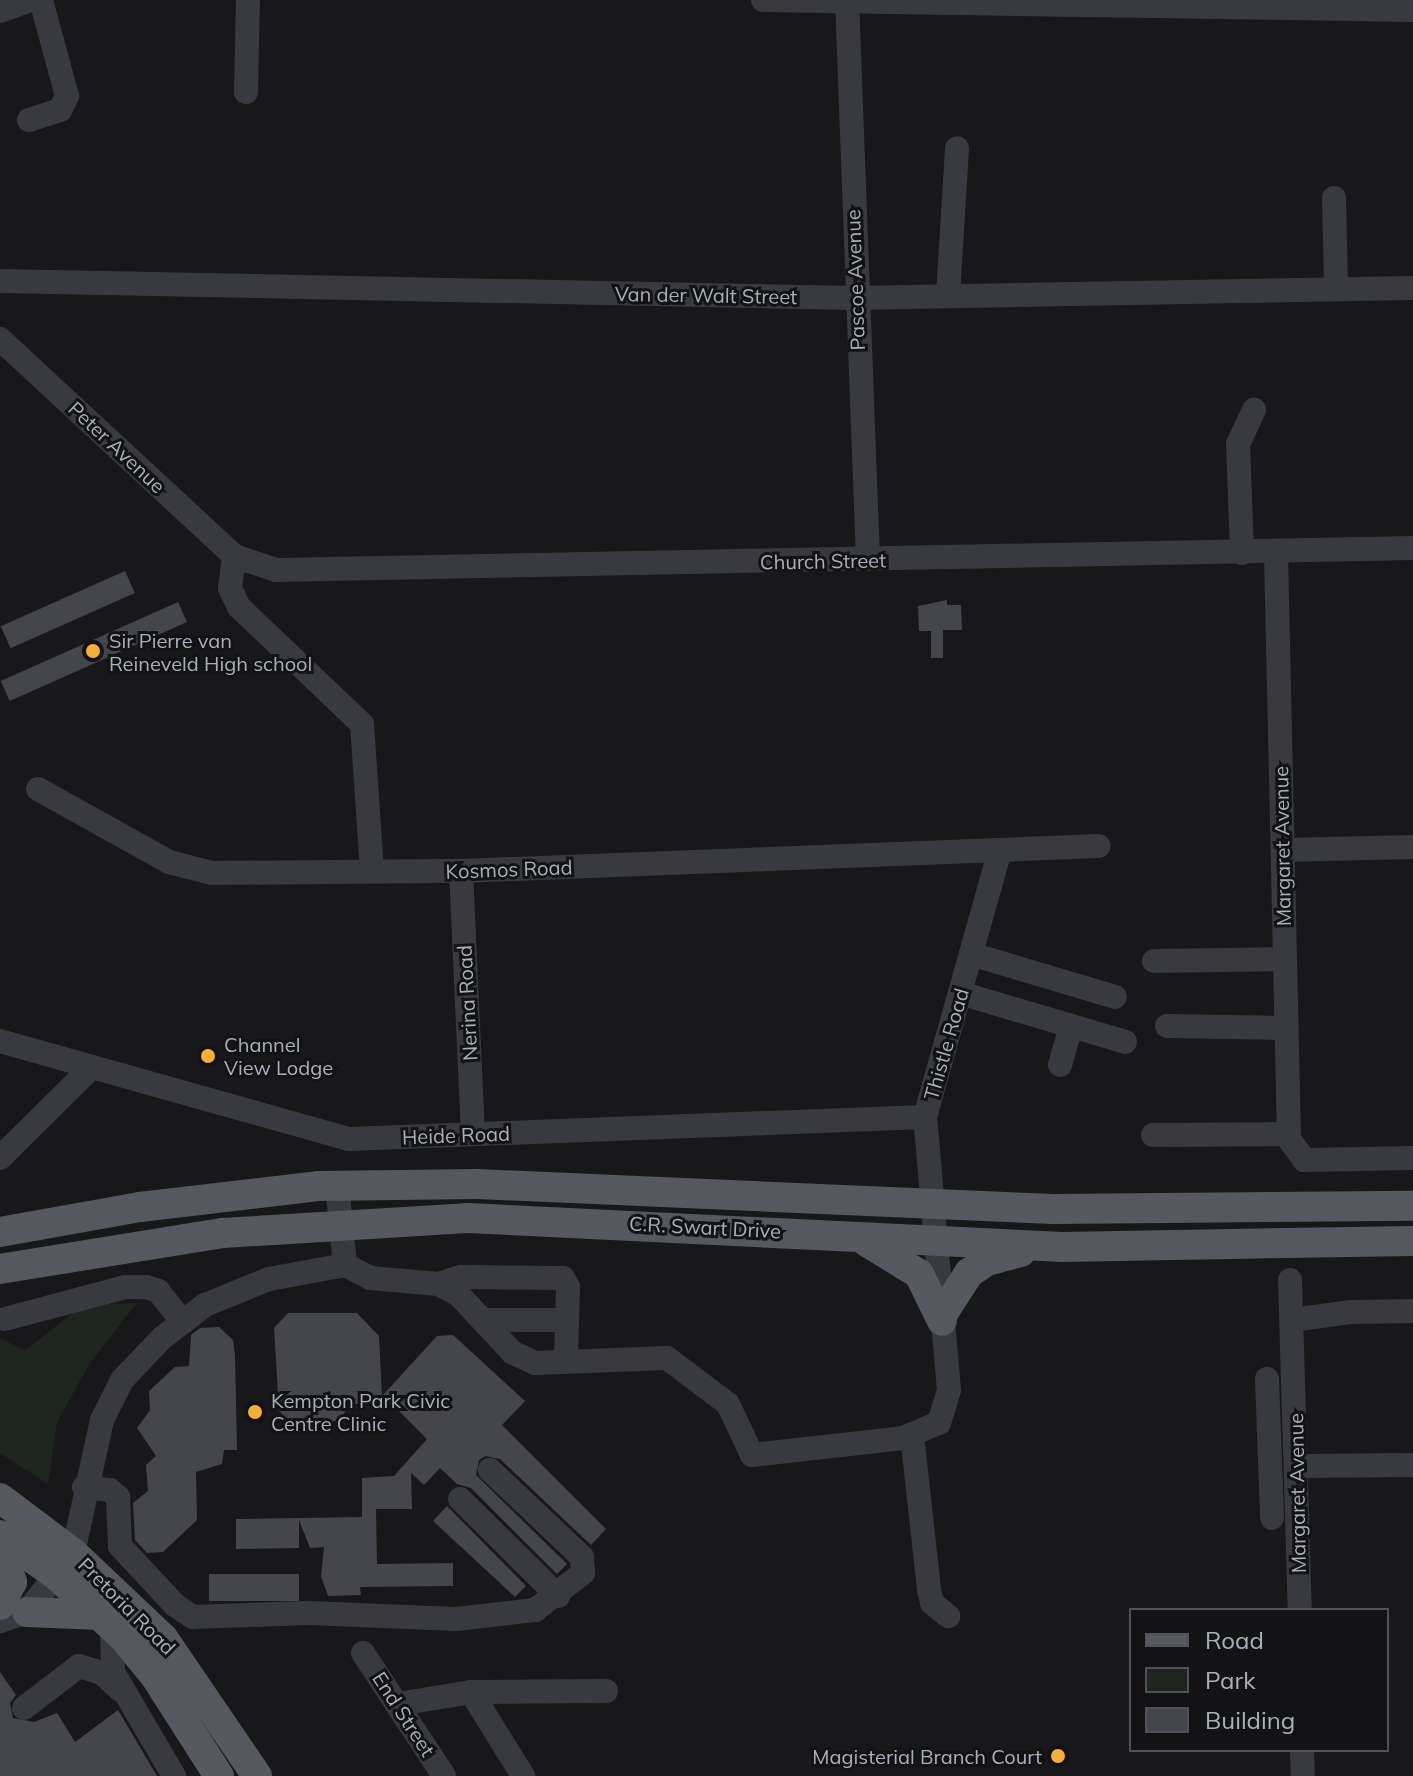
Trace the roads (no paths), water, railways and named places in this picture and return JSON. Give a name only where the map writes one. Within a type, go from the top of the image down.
[{"type":"main road","name":"C.R. Swart Drive","points":[[0,1232],[140,1207],[337,1186],[477,1184],[1173,1210],[1413,1206]]},
{"type":"main road","name":"C.R. Swart Drive","points":[[0,1269],[197,1236],[467,1218],[1062,1247],[1413,1241]]},
{"type":"main road","points":[[854,1235],[911,1266],[942,1318]]},
{"type":"main road","points":[[942,1318],[958,1284],[987,1261],[1062,1247]]},
{"type":"main road","name":"Pretoria Road","points":[[0,1498],[65,1564],[174,1651],[257,1776]]},
{"type":"main road","name":"Pretoria Road","points":[[0,1535],[65,1564],[106,1621],[155,1676],[219,1776]]},
{"type":"main road","points":[[0,1543],[12,1582],[9,1613],[106,1621]]},
{"type":"street","points":[[0,11],[31,0]]},
{"type":"street","points":[[29,120],[60,110],[67,96],[41,0]]},
{"type":"street","points":[[246,92],[248,0]]},
{"type":"street","points":[[763,0],[1413,10]]},
{"type":"street","name":"Pascoe Avenue","points":[[847,0],[855,298],[868,559]]},
{"type":"street","points":[[948,296],[957,148]]},
{"type":"street","points":[[1334,198],[1336,289]]},
{"type":"street","name":"Van der Walt Street","points":[[0,281],[855,298],[1413,288]]},
{"type":"street","name":"Peter Avenue","points":[[0,339],[234,556]]},
{"type":"street","points":[[1242,553],[1238,444],[1254,409]]},
{"type":"street","name":"Church Street","points":[[234,556],[297,572],[1413,548]]},
{"type":"street","name":"Margaret Avenue","points":[[1276,553],[1289,1136]]},
{"type":"street","points":[[234,556],[230,588],[239,607],[362,724],[372,870]]},
{"type":"street","name":"Kosmos Road","points":[[38,789],[189,870],[461,871],[1099,846]]},
{"type":"street","points":[[1283,850],[1413,847]]},
{"type":"street","name":"Thistle Road","points":[[912,1435],[939,1423],[949,1390],[925,1117],[1000,851]]},
{"type":"street","name":"Nerina Road","points":[[461,871],[473,1134]]},
{"type":"street","points":[[971,954],[1115,997]]},
{"type":"street","points":[[1154,961],[1285,959]]},
{"type":"street","points":[[960,993],[1125,1042]]},
{"type":"street","points":[[1060,1065],[1071,1026]]},
{"type":"street","points":[[1167,1026],[1286,1028]]},
{"type":"street","name":"Heide Road","points":[[0,1041],[328,1136],[473,1134],[925,1117]]},
{"type":"street","points":[[0,1158],[91,1068]]},
{"type":"street","points":[[1153,1135],[1289,1136],[1304,1160],[1413,1158]]},
{"type":"street","points":[[337,1186],[345,1265]]},
{"type":"street","points":[[9,1613],[65,1564],[102,1420],[122,1380],[183,1322],[236,1290],[345,1265],[370,1278],[439,1284],[461,1277],[563,1278],[568,1287],[566,1360]]},
{"type":"street","points":[[439,1284],[487,1320],[524,1360],[667,1358],[728,1404],[755,1455],[912,1435],[929,1590],[932,1603],[948,1616]]},
{"type":"street","points":[[5,1319],[125,1287],[146,1287],[158,1291],[183,1322]]},
{"type":"street","name":"Margaret Avenue","points":[[1300,1608],[1291,1302],[1342,1306],[1351,1312],[1413,1311]]},
{"type":"street","points":[[487,1320],[567,1320]]},
{"type":"street","points":[[1272,1518],[1267,1386],[1295,1394]]},
{"type":"street","points":[[1297,1466],[1413,1465]]},
{"type":"street","points":[[84,1487],[110,1490],[118,1497],[120,1546],[175,1605],[193,1617],[308,1613],[456,1619],[535,1610],[558,1596],[583,1573],[582,1557],[490,1470]]},
{"type":"street","points":[[460,1499],[558,1596]]},
{"type":"street","points":[[106,1621],[111,1661],[122,1692],[174,1776]]},
{"type":"street","name":"End Street","points":[[363,1653],[444,1776]]},
{"type":"street","points":[[24,1708],[79,1666],[102,1673],[122,1692]]},
{"type":"street","points":[[398,1704],[471,1692],[606,1691]]},
{"type":"street","points":[[471,1692],[523,1776]]},
{"type":"street","points":[[1302,1752],[1303,1776]]},
{"type":"place","name":"Sir Pierre van Reineveld High school","points":[[93,651]]},
{"type":"place","name":"Channel View Lodge","points":[[208,1056]]},
{"type":"place","name":"Kempton Park Civic Centre Clinic","points":[[255,1412]]},
{"type":"place","name":"Magisterial Branch Court","points":[[1058,1756]]}]
